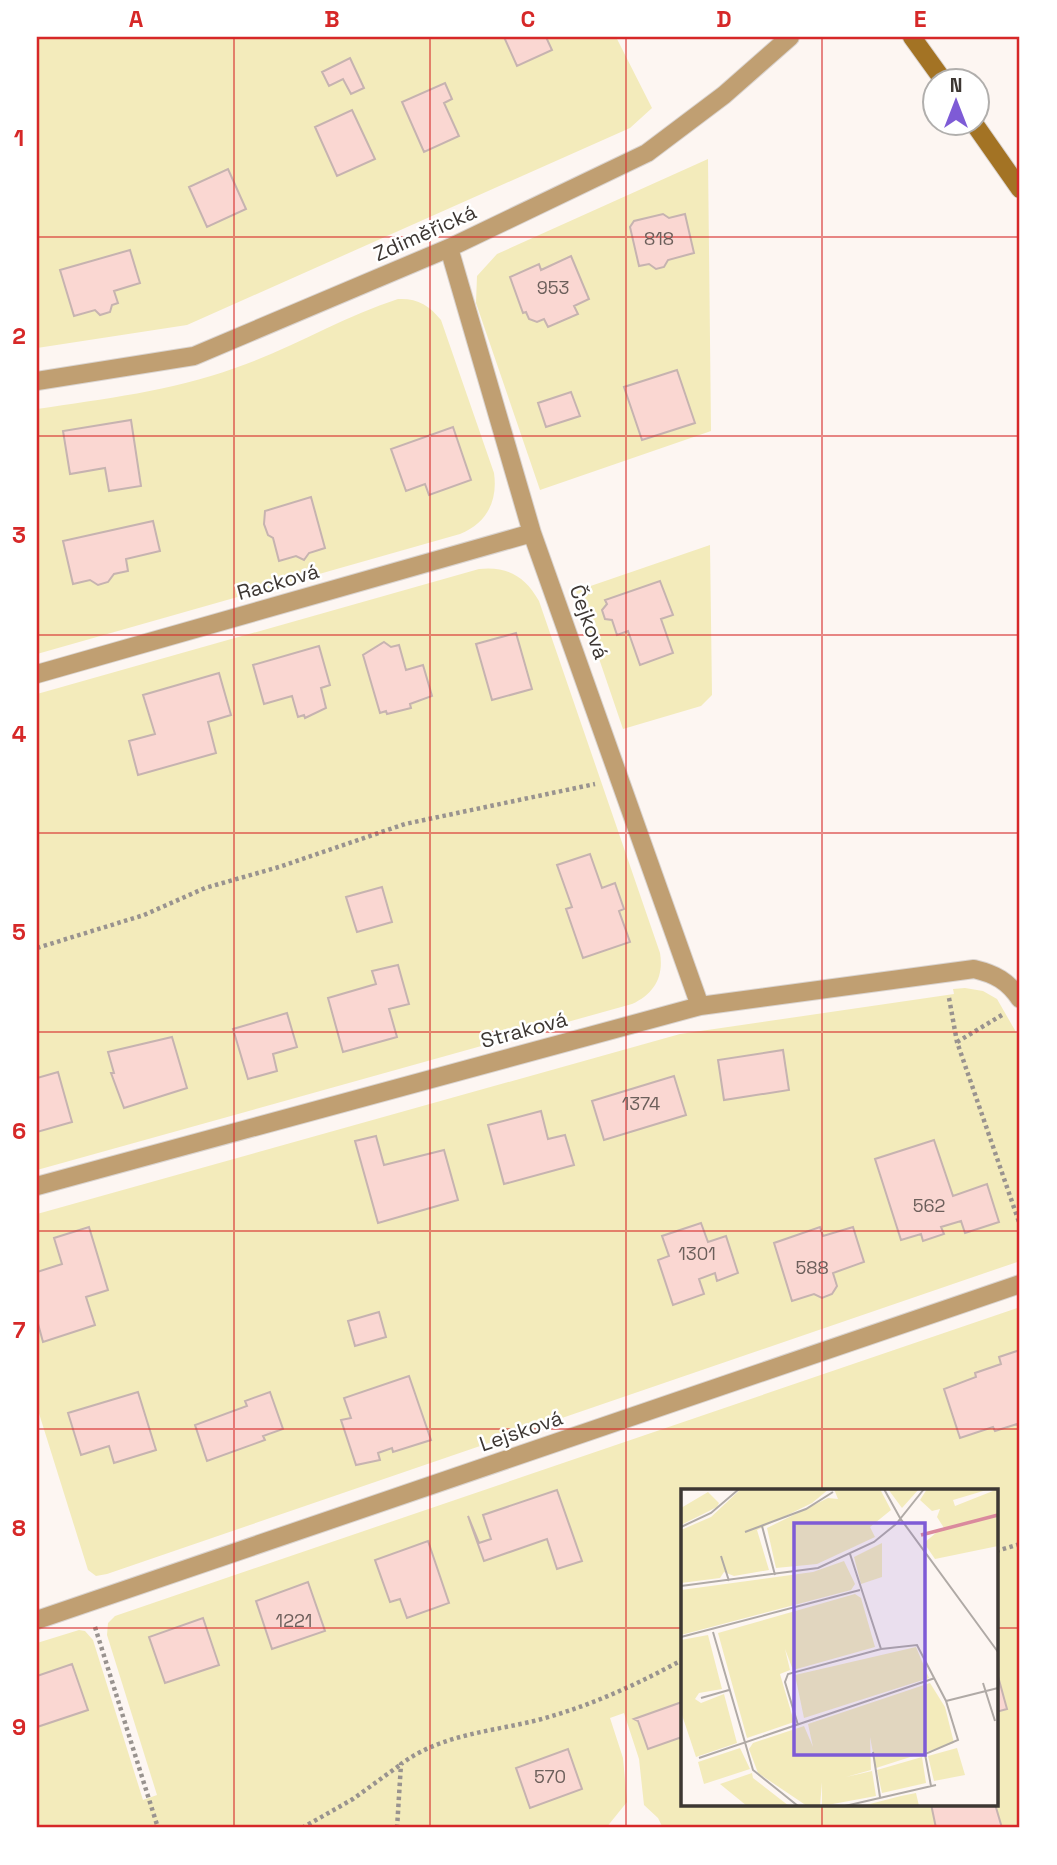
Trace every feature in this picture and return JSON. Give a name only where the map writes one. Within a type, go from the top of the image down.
[{"type":"street","name":"Zdiměřická","points":[[37,382],[194,356],[449,248],[647,153],[724,95],[790,37]]},
{"type":"street","points":[[912,37],[933,66]]},
{"type":"street","points":[[983,136],[1020,189]]},
{"type":"street","name":"Čejková","points":[[449,248],[532,533],[700,1006]]},
{"type":"street","name":"Racková","points":[[37,674],[532,533]]},
{"type":"street","name":"Straková","points":[[37,1186],[700,1006],[974,969],[994,974],[1011,986],[1020,999]]},
{"type":"street","name":"Lejsková","points":[[37,1619],[1020,1284]]},
{"type":"path","points":[[37,948],[144,915],[205,888],[279,867],[395,827],[601,783]]},
{"type":"path","points":[[947,991],[957,1042],[1020,1224]]},
{"type":"path","points":[[957,1042],[1002,1015]]},
{"type":"path","points":[[998,1550],[1020,1544]]},
{"type":"path","points":[[94,1623],[158,1828]]},
{"type":"path","points":[[302,1828],[354,1799],[401,1764],[439,1743],[480,1731],[535,1721],[608,1698],[681,1661]]},
{"type":"path","points":[[397,1828],[401,1764]]},
{"type":"shaded area","points":[[37,37],[616,37],[652,108],[630,128],[187,325],[37,348]]},
{"type":"shaded area","points":[[708,159],[711,431],[540,490],[476,303],[477,276],[497,254]]},
{"type":"shaded area","points":[[398,299],[422,304],[441,320],[494,473],[492,502],[477,524],[460,534],[37,654],[37,409],[137,393],[211,376],[276,352]]},
{"type":"shaded area","points":[[710,545],[712,695],[701,706],[623,729],[576,591]]},
{"type":"shaded area","points":[[479,569],[507,571],[528,585],[539,601],[660,953],[659,977],[652,990],[632,1004],[37,1170],[37,694]]},
{"type":"shaded area","points":[[953,989],[983,991],[997,999],[1020,1039],[1020,1261],[107,1574],[96,1576],[88,1570],[37,1407],[37,1214],[680,1034],[954,994]]},
{"type":"shaded area","points":[[1020,1307],[1020,1828],[663,1828],[658,1818],[644,1805],[639,1759],[624,1713],[610,1718],[623,1758],[627,1802],[606,1828],[37,1828],[37,1643],[79,1630],[85,1631],[93,1640],[143,1800],[157,1795],[107,1635],[108,1623],[115,1616]]},
{"type":"building","points":[[504,37],[546,37],[552,50],[517,66]]},
{"type":"building","points":[[350,58],[364,88],[351,94],[343,79],[329,86],[322,72]]},
{"type":"building","points":[[445,83],[452,99],[444,103],[459,136],[424,152],[402,102]]},
{"type":"building","points":[[352,110],[375,159],[337,176],[315,127]]},
{"type":"building","points":[[228,169],[246,209],[207,227],[189,187]]},
{"type":"building","points":[[663,214],[669,218],[685,214],[694,253],[668,260],[664,267],[656,269],[649,264],[639,266],[630,227],[634,221]]},
{"type":"building","points":[[130,250],[140,283],[114,291],[118,303],[112,305],[110,312],[100,315],[95,310],[74,316],[60,270]]},
{"type":"building","points":[[571,256],[589,299],[574,306],[578,314],[548,327],[544,319],[537,322],[529,319],[526,312],[523,313],[510,277],[539,264],[541,270]]},
{"type":"building","points":[[677,370],[695,423],[642,440],[624,387]]},
{"type":"building","points":[[571,392],[580,416],[546,427],[538,403]]},
{"type":"building","points":[[131,420],[141,486],[109,491],[105,468],[70,474],[63,431]]},
{"type":"building","points":[[453,427],[471,480],[429,495],[425,484],[406,491],[391,449]]},
{"type":"building","points":[[311,497],[325,548],[309,553],[304,560],[296,556],[279,561],[273,538],[268,535],[264,524],[265,511]]},
{"type":"building","points":[[153,521],[160,551],[126,559],[128,571],[114,574],[108,582],[98,585],[90,580],[73,584],[63,541]]},
{"type":"building","points":[[660,581],[673,615],[661,619],[673,653],[640,665],[628,631],[617,635],[612,620],[605,619],[602,610],[607,604],[605,600]]},
{"type":"building","points":[[516,633],[532,689],[492,700],[476,644]]},
{"type":"building","points":[[384,642],[391,647],[399,645],[406,670],[423,665],[432,696],[410,704],[411,708],[387,714],[386,711],[380,713],[363,655]]},
{"type":"building","points":[[319,646],[330,685],[321,688],[326,708],[305,718],[304,715],[298,717],[292,696],[264,704],[253,665]]},
{"type":"building","points":[[219,673],[231,715],[208,722],[216,753],[138,775],[129,741],[155,734],[143,695]]},
{"type":"building","points":[[590,854],[602,888],[615,883],[624,909],[619,911],[630,942],[583,958],[566,909],[572,907],[557,865]]},
{"type":"building","points":[[382,887],[392,922],[357,932],[346,897]]},
{"type":"building","points":[[398,965],[409,1004],[389,1009],[397,1037],[343,1052],[328,998],[376,984],[372,971]]},
{"type":"building","points":[[287,1013],[297,1047],[273,1054],[277,1071],[248,1079],[233,1029]]},
{"type":"building","points":[[172,1037],[187,1088],[124,1108],[111,1073],[114,1073],[108,1052]]},
{"type":"building","points":[[783,1050],[789,1090],[724,1100],[718,1060]]},
{"type":"building","points":[[58,1072],[72,1122],[37,1132],[37,1078]]},
{"type":"building","points":[[674,1076],[686,1115],[604,1140],[592,1101]]},
{"type":"building","points":[[541,1111],[548,1139],[565,1135],[574,1165],[504,1184],[488,1125]]},
{"type":"building","points":[[376,1136],[384,1165],[444,1150],[458,1200],[378,1223],[355,1141]]},
{"type":"building","points":[[934,1140],[953,1196],[987,1184],[999,1222],[965,1233],[961,1221],[941,1227],[944,1234],[923,1241],[921,1234],[901,1240],[875,1159]]},
{"type":"building","points":[[701,1223],[708,1242],[726,1236],[738,1273],[717,1281],[715,1273],[699,1279],[704,1294],[673,1305],[658,1260],[669,1256],[662,1236]]},
{"type":"building","points":[[89,1227],[108,1290],[86,1297],[95,1325],[43,1342],[37,1320],[37,1272],[62,1264],[54,1238]]},
{"type":"building","points":[[820,1227],[823,1236],[853,1227],[864,1262],[833,1273],[837,1286],[832,1294],[822,1298],[814,1294],[792,1301],[774,1243]]},
{"type":"building","points":[[379,1312],[386,1337],[355,1346],[348,1321]]},
{"type":"building","points":[[1020,1350],[1020,1430],[1017,1424],[995,1431],[993,1427],[960,1438],[944,1389],[976,1377],[975,1373],[1001,1364],[999,1357]]},
{"type":"building","points":[[409,1376],[431,1440],[393,1452],[392,1448],[378,1453],[380,1460],[356,1465],[341,1420],[351,1418],[344,1398]]},
{"type":"building","points":[[138,1392],[156,1450],[114,1463],[109,1446],[81,1455],[68,1413]]},
{"type":"building","points":[[270,1392],[283,1429],[263,1436],[265,1440],[207,1461],[195,1425],[247,1406],[245,1401]]},
{"type":"building","points":[[557,1490],[582,1561],[557,1569],[547,1539],[484,1561],[468,1516],[479,1543],[491,1539],[483,1515]]},
{"type":"building","points":[[428,1541],[449,1603],[407,1618],[400,1599],[390,1602],[375,1560]]},
{"type":"building","points":[[308,1582],[325,1631],[272,1649],[256,1601]]},
{"type":"building","points":[[203,1618],[219,1665],[165,1683],[149,1637]]},
{"type":"building","points":[[72,1664],[88,1710],[37,1727],[37,1676]]},
{"type":"building","points":[[998,1676],[1007,1709],[998,1711]]},
{"type":"building","points":[[681,1702],[681,1737],[648,1749],[638,1721],[634,1719]]},
{"type":"building","points":[[568,1749],[582,1789],[530,1808],[516,1768]]},
{"type":"building","points":[[931,1806],[996,1806],[1002,1828],[936,1828]]}]
